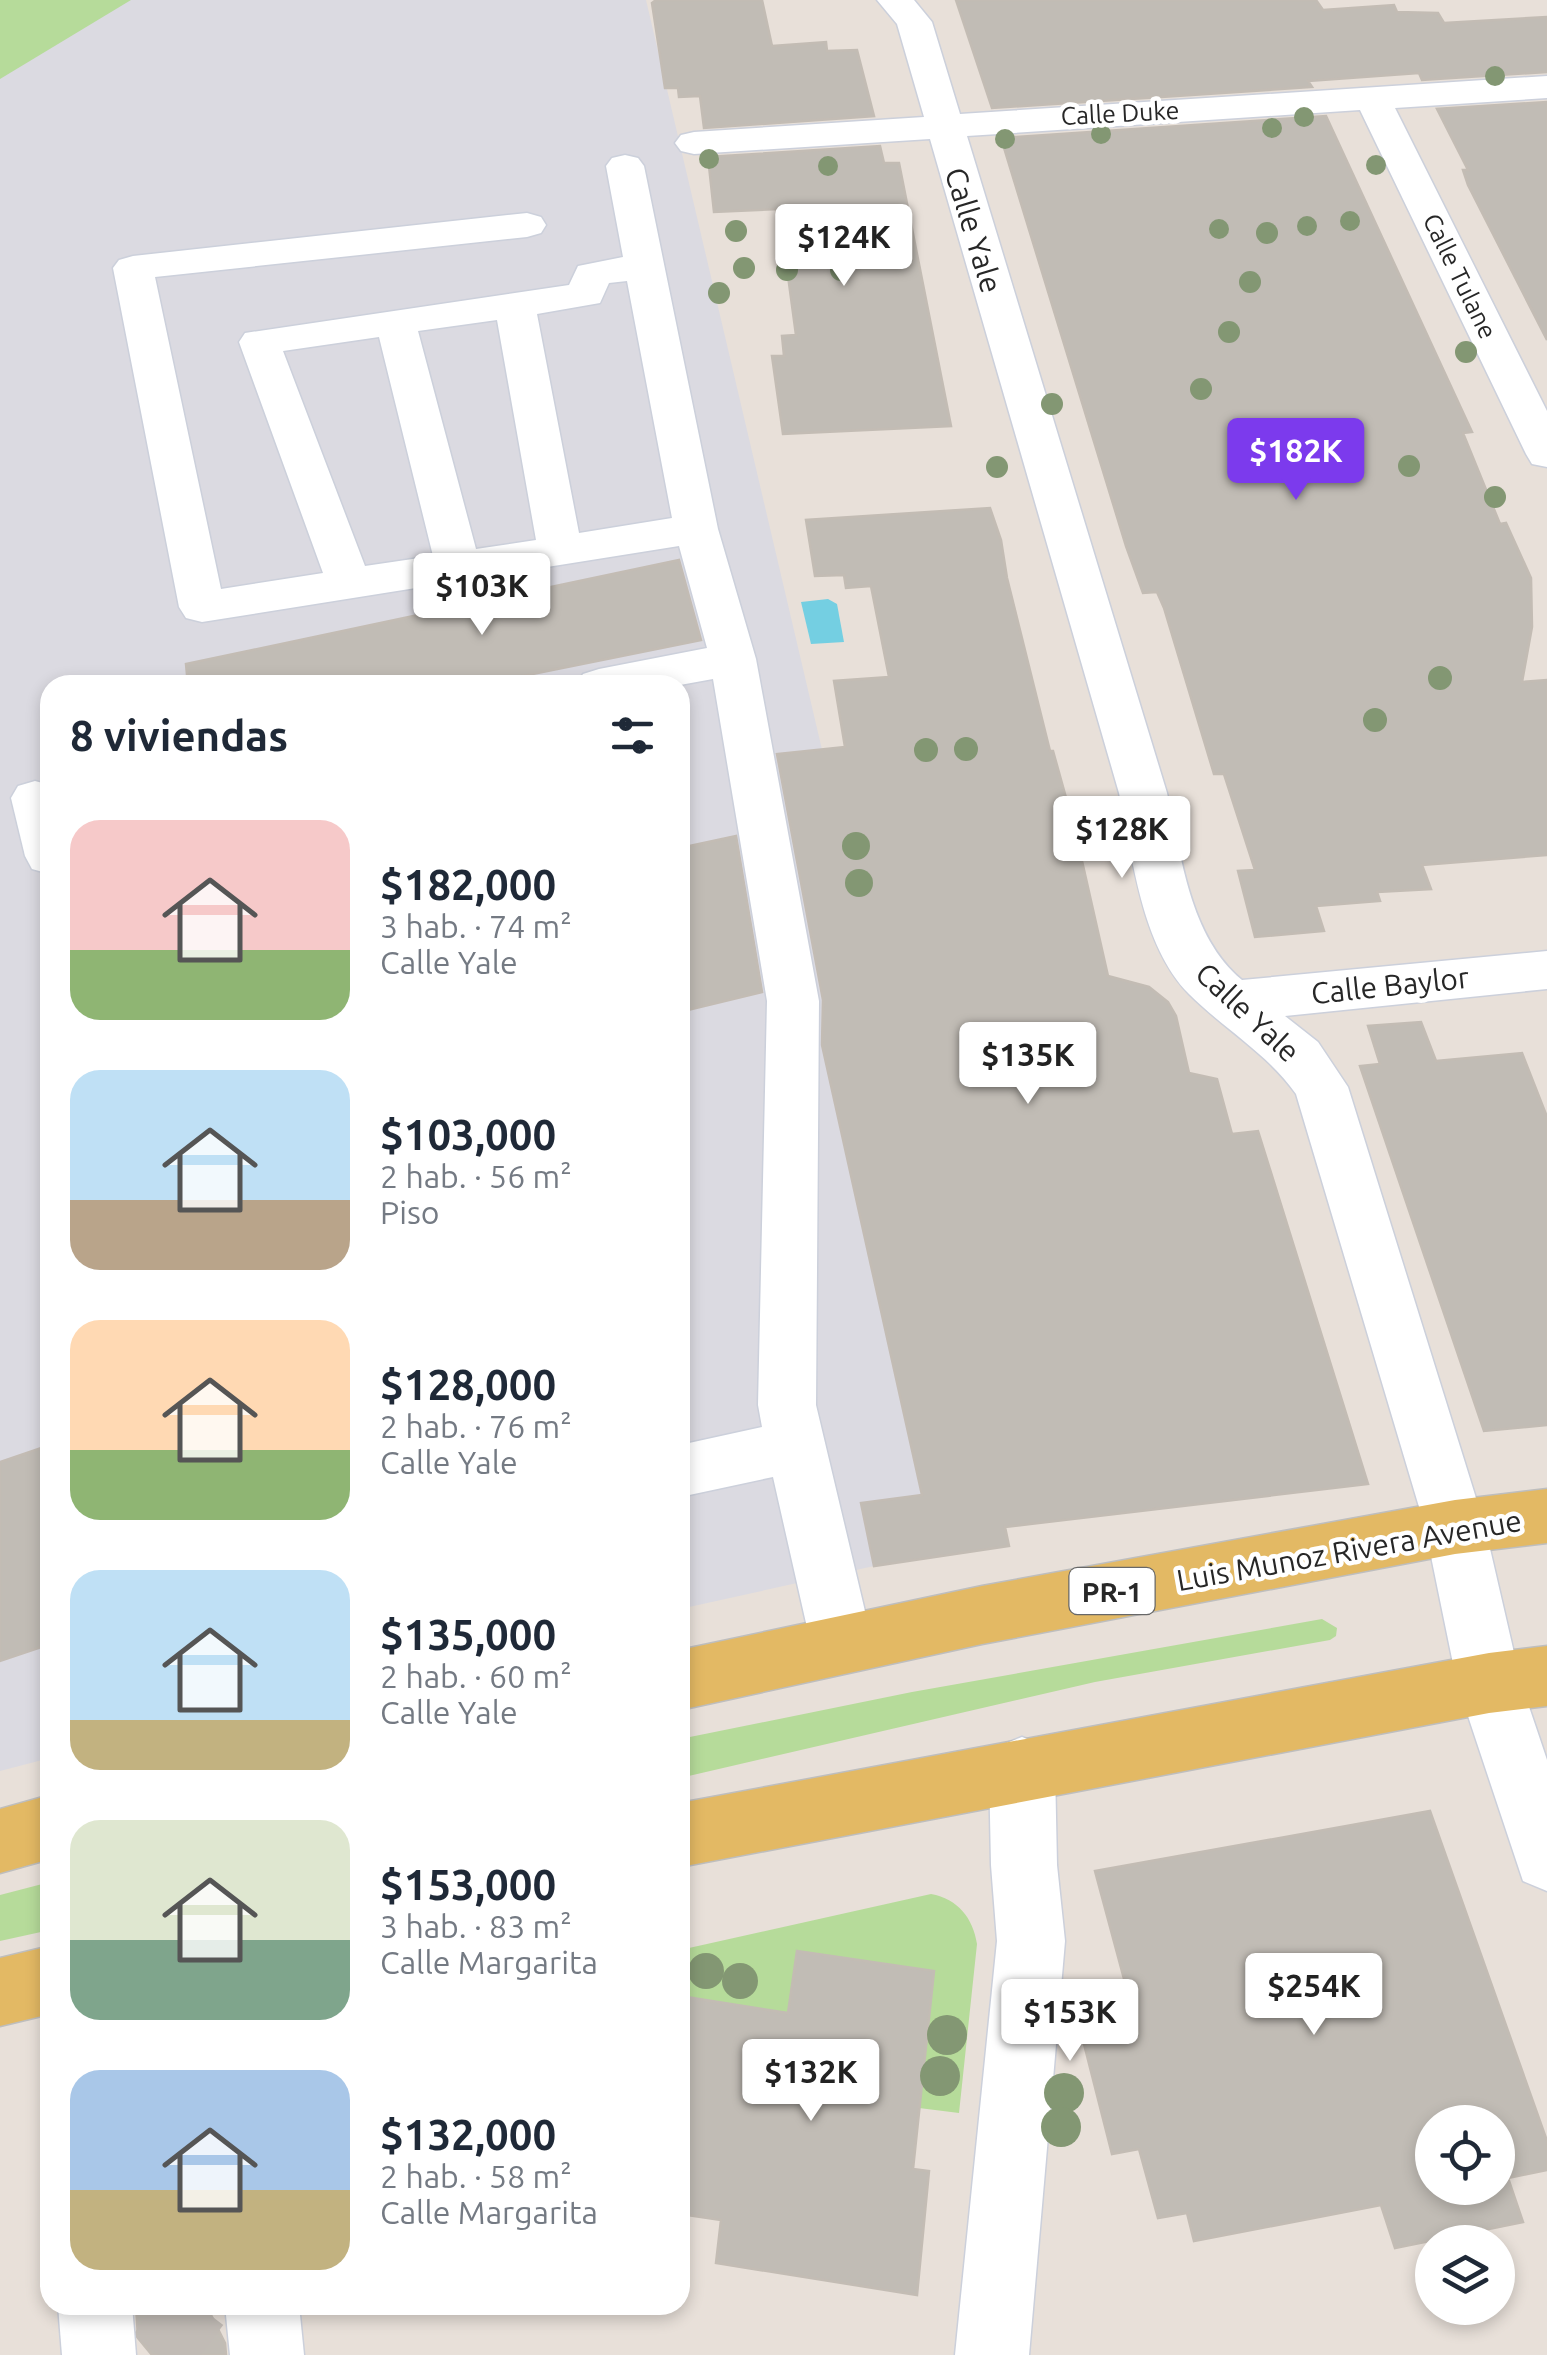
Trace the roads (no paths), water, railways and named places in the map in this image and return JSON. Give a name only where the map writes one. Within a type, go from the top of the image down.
[{"type":"main road","name":"Luis Munoz Rivera Avenue","points":[[690,1678],[1455,1527],[1547,1516]]},
{"type":"main road","points":[[690,1832],[1022,1768],[1518,1680]]},
{"type":"main road","points":[[0,1841],[40,1830]]},
{"type":"main road","points":[[0,1992],[40,1982]]},
{"type":"street","name":"Calle Yale","points":[[895,0],[914,22],[1143,792],[1174,922],[1184,948],[1206,978],[1299,1057],[1321,1087],[1455,1527],[1518,1680],[1547,1858]]},
{"type":"street","name":"Calle Duke","points":[[694,143],[1547,87]]},
{"type":"street","name":"Calle Tulane","points":[[1372,98],[1547,454]]},
{"type":"street","points":[[626,166],[696,529],[733,659],[793,1001],[787,1405],[842,1646]]},
{"type":"street","points":[[527,225],[133,268],[202,607],[696,529]]},
{"type":"street","points":[[349,584],[259,342],[586,296],[592,274],[645,266]]},
{"type":"street","points":[[515,306],[560,548]]},
{"type":"street","points":[[396,323],[458,567]]},
{"type":"street","points":[[651,675],[733,659]]},
{"type":"street","points":[[35,798],[40,817]]},
{"type":"street","name":"Calle Baylor","points":[[1232,1001],[1547,970]]},
{"type":"street","points":[[690,1470],[795,1446]]},
{"type":"street","points":[[992,2355],[1031,1941],[1024,1865],[1022,1768]]},
{"type":"street","points":[[263,2315],[267,2355]]},
{"type":"water","points":[[828,599],[837,604],[844,642],[811,644],[801,602]]},
{"type":"tunnel","points":[[159,2355],[189,2315]]}]
